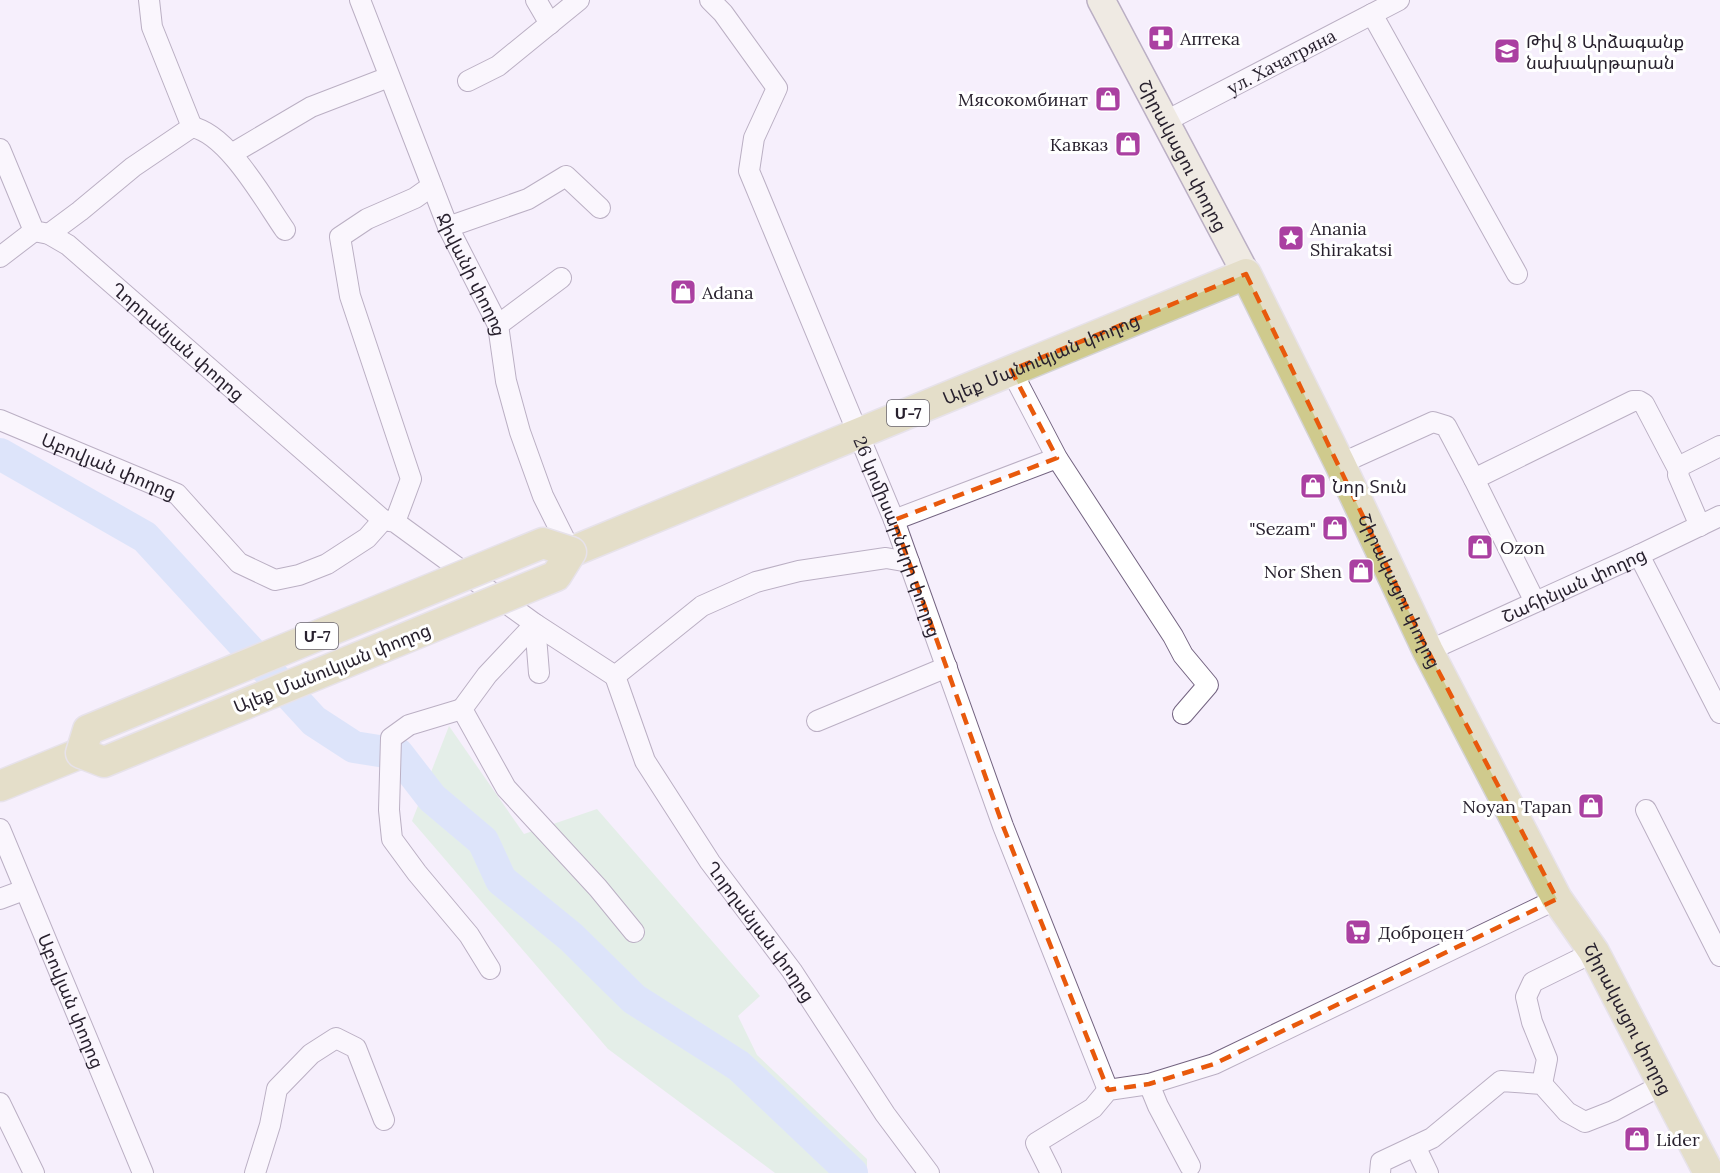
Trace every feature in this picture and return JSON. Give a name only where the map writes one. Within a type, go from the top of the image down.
[{"type":"main road","name":"Շիրակացու փողոց","points":[[1101,0],[1246,274],[1340,464],[1428,651],[1557,899],[1594,951],[1662,1085],[1702,1171]]},
{"type":"main road","name":"Ալեք Մանուկյան փողոց","points":[[1,784],[81,753],[88,729],[543,543],[571,552],[1246,274]]},
{"type":"street","points":[[149,0],[152,27],[192,127]]},
{"type":"street","name":"Ջիվանի փողոց","points":[[360,0],[448,227],[498,325],[506,381],[520,432],[543,496],[571,552]]},
{"type":"street","points":[[536,0],[550,24]]},
{"type":"street","points":[[468,81],[498,66],[579,0]]},
{"type":"street","name":"26 կոմիսարների փողոց","points":[[710,0],[723,13],[777,88],[754,138],[749,171],[894,520],[1003,826],[1108,1090]]},
{"type":"street","name":"ул. Хачатряна","points":[[1164,122],[1399,0]]},
{"type":"street","points":[[1372,14],[1517,274]]},
{"type":"street","points":[[233,153],[311,107],[389,77]]},
{"type":"street","points":[[0,257],[80,212],[133,167],[192,127],[202,129],[233,153],[285,230]]},
{"type":"street","points":[[0,149],[42,233]]},
{"type":"street","points":[[448,227],[528,199],[566,176],[600,208]]},
{"type":"street","points":[[432,186],[415,198],[367,219],[340,237],[350,296],[372,368],[411,479],[389,521],[535,624],[615,676],[702,606],[756,582],[800,571],[886,558],[909,562]]},
{"type":"street","name":"Ղորղանյան փողոց","points":[[42,233],[68,245],[389,521]]},
{"type":"street","points":[[498,325],[561,278]]},
{"type":"street","points":[[1011,370],[1056,458],[1173,636],[1183,655],[1208,685],[1183,714]]},
{"type":"street","points":[[1474,479],[1633,401],[1644,404],[1678,469]]},
{"type":"street","name":"Աբովյան փողոց","points":[[0,420],[177,494],[239,562],[275,580],[299,575],[327,564],[389,521]]},
{"type":"street","points":[[1340,464],[1433,422],[1442,423],[1446,426],[1474,479],[1535,602]]},
{"type":"street","points":[[1700,526],[1677,475],[1678,469],[1720,446]]},
{"type":"street","points":[[894,520],[1056,458]]},
{"type":"street","name":"Շահինյան փողոց","points":[[1428,651],[1720,516]]},
{"type":"street","points":[[1639,555],[1720,713]]},
{"type":"street","points":[[535,624],[539,673]]},
{"type":"street","points":[[490,969],[469,934],[417,873],[392,839],[391,738],[409,725],[462,709],[487,675],[535,624]]},
{"type":"street","points":[[817,721],[947,667]]},
{"type":"street","name":"Ղորղանյան փողոց","points":[[615,676],[645,761],[710,862],[792,971],[885,1114],[929,1173]]},
{"type":"street","points":[[462,709],[506,788],[598,888],[634,932]]},
{"type":"street","points":[[1646,810],[1720,956]]},
{"type":"street","name":"Աբովյան փողոց","points":[[0,829],[143,1173]]},
{"type":"street","points":[[0,899],[24,890]]},
{"type":"street","points":[[1051,1173],[1036,1143],[1093,1108],[1108,1090],[1149,1084],[1214,1064],[1557,899]]},
{"type":"street","points":[[1542,1084],[1547,1059],[1532,1022],[1526,997],[1533,982],[1594,951]]},
{"type":"street","points":[[255,1173],[270,1125],[277,1089],[310,1054],[336,1038],[356,1048],[384,1120]]},
{"type":"street","points":[[1380,1173],[1381,1162],[1431,1138],[1502,1081],[1542,1084],[1567,1112],[1585,1122],[1613,1111],[1662,1085]]},
{"type":"street","points":[[1149,1084],[1190,1166]]},
{"type":"street","points":[[0,1103],[34,1173]]},
{"type":"street","points":[[1415,1146],[1428,1173]]},
{"type":"highlighted area","points":[[1246,274],[1428,651],[1557,899],[1214,1064],[1149,1084],[1108,1090],[1003,826],[894,520],[1057,458],[1011,370]]},
{"type":"green space","points":[[449,726],[524,834],[597,809],[760,996],[738,1016],[757,1055],[867,1159],[867,1173],[775,1173],[608,1049],[412,821]]},
{"type":"waterway","points":[[0,454],[145,537],[314,721],[354,747],[398,754],[432,798],[483,841],[501,880],[571,937],[634,999],[739,1066],[852,1173]]},
{"type":"place","name":"Аптека","points":[[1161,38]]},
{"type":"place","name":"Թիվ 8 Արձագանք նախակրթարան","points":[[1507,51]]},
{"type":"place","name":"Мясокомбинат","points":[[1108,99]]},
{"type":"place","name":"Кавказ","points":[[1128,144]]},
{"type":"place","name":"Anania Shirakatsi","points":[[1291,238]]},
{"type":"place","name":"Adana","points":[[683,292]]},
{"type":"place","name":"Նոր Տուն","points":[[1313,486]]},
{"type":"place","name":"\"Sezam\"","points":[[1335,528]]},
{"type":"place","name":"Ozon","points":[[1480,547]]},
{"type":"place","name":"Nor Shen","points":[[1361,571]]},
{"type":"place","name":"Noyan Tapan","points":[[1591,806]]},
{"type":"place","name":"Доброцен","points":[[1358,932]]},
{"type":"place","name":"Lider","points":[[1637,1139]]}]
